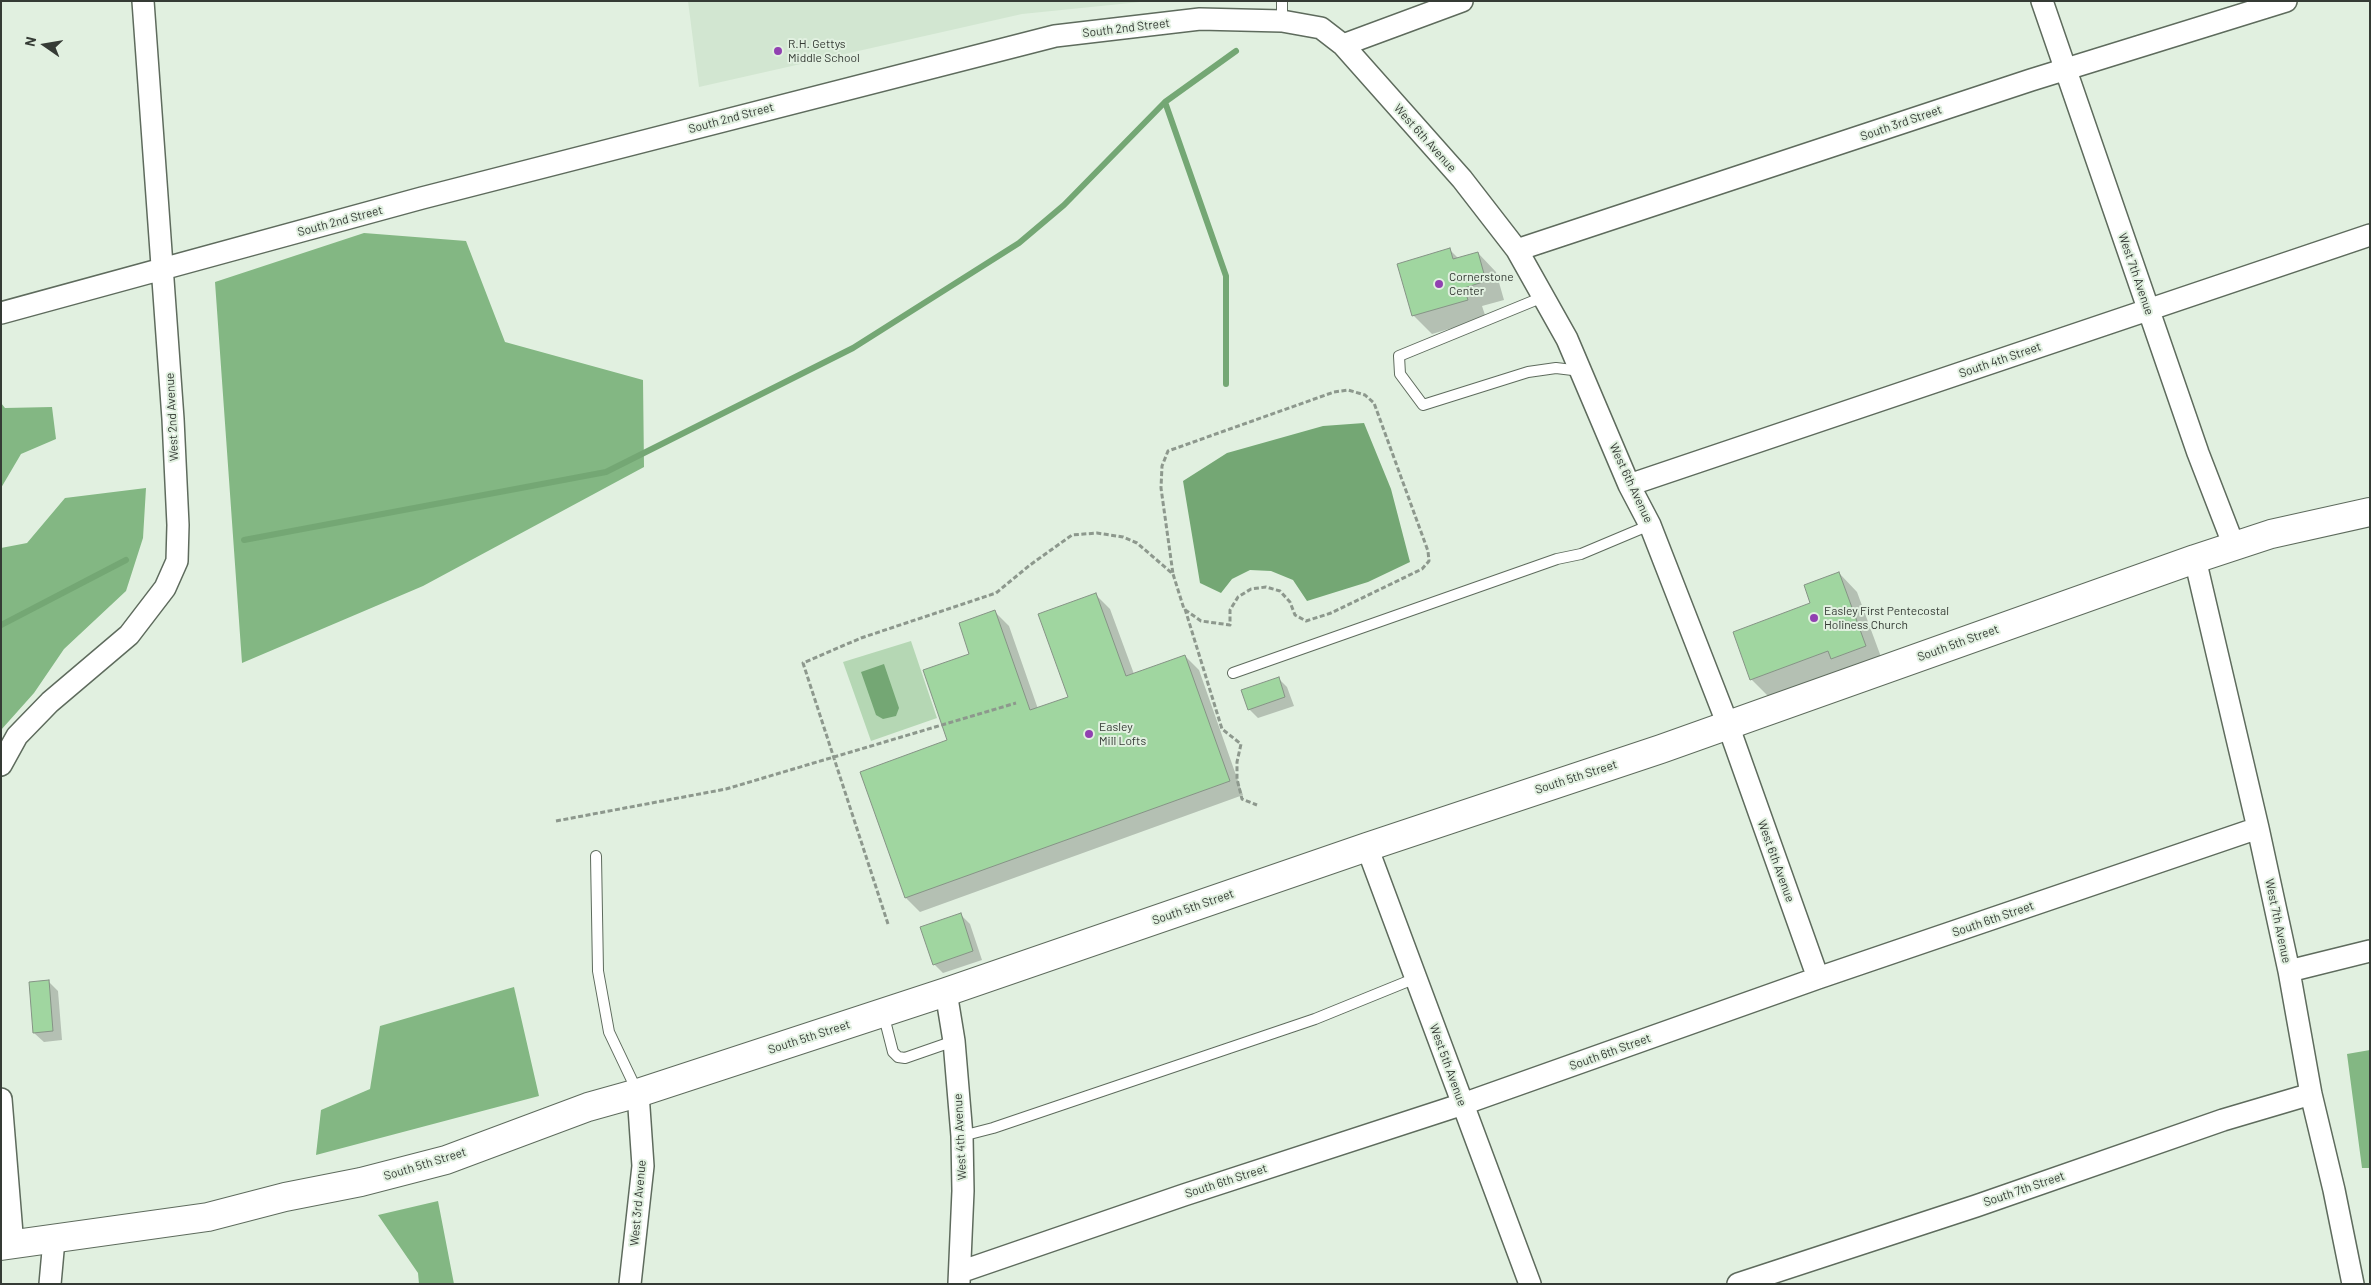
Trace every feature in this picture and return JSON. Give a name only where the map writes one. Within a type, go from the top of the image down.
[{"type":"street","name":"West 2nd Avenue","points":[[1,765],[17,736],[50,702],[129,635],[165,588],[177,561],[178,526],[173,419],[143,1]]},
{"type":"street","points":[[1343,45],[1462,1]]},
{"type":"street","name":"West 7th Avenue","points":[[2042,1],[2198,453],[2234,546]]},
{"type":"street","name":"South 3rd Street","points":[[1517,250],[2065,69],[2286,1]]},
{"type":"street","name":"South 2nd Street","points":[[1,313],[441,193],[1055,36],[1282,11],[1321,28],[1343,45]]},
{"type":"street","name":"West 6th Avenue","points":[[1343,45],[1462,179],[1517,250],[1581,371],[1630,485],[1650,525],[1728,725],[1818,978]]},
{"type":"street","name":"South 4th Street","points":[[1630,485],[2370,235]]},
{"type":"street","name":"South 5th Street","points":[[7,1246],[208,1217],[285,1197],[362,1182],[446,1160],[588,1107],[638,1093],[946,992],[1366,847],[1661,749],[2195,559],[2271,534],[2370,512]]},
{"type":"street","name":"West 7th Avenue","points":[[2195,559],[2258,828],[2289,971],[2311,1094],[2334,1190],[2353,1284]]},
{"type":"street","name":"South 6th Street","points":[[960,1278],[1184,1195],[1462,1104],[1818,978],[2258,828]]},
{"type":"street","name":"West 5th Avenue","points":[[1366,847],[1530,1284]]},
{"type":"street","points":[[2289,971],[2370,950]]},
{"type":"street","name":"West 4th Avenue","points":[[946,992],[954,1041],[962,1136],[963,1191],[960,1278]]},
{"type":"street","name":"West 3rd Avenue","points":[[630,1284],[643,1166],[638,1093]]},
{"type":"street","name":"South 7th Street","points":[[1738,1284],[1976,1206],[2223,1120],[2311,1094]]},
{"type":"street","points":[[1,1099],[7,1246]]},
{"type":"street","points":[[50,1284],[54,1240]]},
{"type":"lane","points":[[1543,297],[1399,356],[1400,374],[1423,406],[1528,372],[1556,368],[1581,371]]},
{"type":"lane","points":[[1233,673],[1557,559],[1581,554],[1650,525]]},
{"type":"lane","points":[[596,856],[598,971],[609,1032],[638,1093]]},
{"type":"lane","points":[[962,1136],[993,1128],[1315,1019],[1416,978]]},
{"type":"lane","points":[[882,1012],[893,1052],[898,1057],[905,1058],[954,1041]]},
{"type":"path","points":[[1184,609],[1201,621],[1230,625],[1230,610],[1238,597],[1251,589],[1266,587],[1280,592],[1290,602],[1295,615],[1306,621],[1331,613],[1422,570],[1429,561],[1428,551],[1374,403],[1365,395],[1348,390],[1334,392],[1168,451],[1162,466],[1162,488],[1173,574],[1184,609],[1222,729],[1241,744],[1236,762],[1237,779],[1242,799],[1257,806]]},
{"type":"path","points":[[888,924],[803,663],[862,638],[996,593],[1030,565],[1072,535],[1097,533],[1123,537],[1137,543],[1173,574]]},
{"type":"path","points":[[556,821],[726,789],[1016,703]]},
{"type":"shaded area","name":"R.H. Gettys Middle School","points":[[688,1],[1150,1],[1022,14],[699,87]]},
{"type":"shaded area","points":[[364,233],[466,241],[505,342],[643,380],[644,467],[423,586],[242,663],[215,282]]},
{"type":"shaded area","points":[[1,403],[5,408],[52,407],[56,439],[21,454],[1,488]]},
{"type":"shaded area","points":[[1364,423],[1391,489],[1410,562],[1368,582],[1307,601],[1293,580],[1271,571],[1250,570],[1232,579],[1221,593],[1200,583],[1183,481],[1227,453],[1323,426]]},
{"type":"shaded area","points":[[146,488],[143,538],[126,591],[64,649],[34,693],[1,730],[1,548],[27,543],[65,498]]},
{"type":"shaded area","points":[[911,641],[937,718],[871,741],[843,662]]},
{"type":"shaded area","points":[[884,664],[899,708],[896,716],[883,719],[876,715],[861,672]]},
{"type":"shaded area","points":[[514,987],[539,1096],[316,1155],[321,1110],[370,1089],[380,1026]]},
{"type":"shaded area","points":[[2370,1050],[2370,1168],[2362,1168],[2347,1054]]},
{"type":"shaded area","points":[[438,1201],[454,1284],[419,1284],[418,1273],[378,1215]]},
{"type":"building","name":"Cornerstone Center","points":[[1450,248],[1453,259],[1478,252],[1486,281],[1464,288],[1468,300],[1412,316],[1397,264]]},
{"type":"building","name":"Easley First Pentecostal Holiness Church","points":[[1839,572],[1866,646],[1831,659],[1828,651],[1750,680],[1733,632],[1810,603],[1804,585]]},
{"type":"building","name":"Easley Mill Lofts","points":[[1096,593],[1126,676],[1185,655],[1230,781],[905,898],[860,772],[947,740],[923,670],[969,654],[959,623],[995,610],[1030,710],[1068,697],[1038,614]]},
{"type":"building","points":[[1279,677],[1285,697],[1248,710],[1241,690]]},
{"type":"building","points":[[961,913],[973,951],[933,965],[920,927]]},
{"type":"building","points":[[49,980],[53,1031],[33,1033],[29,982]]},
{"type":"waterway","points":[[244,540],[606,472],[853,348],[1019,243],[1064,205],[1165,102],[1236,51]]},
{"type":"waterway","points":[[1165,102],[1226,276],[1226,384]]},
{"type":"waterway","points":[[1,625],[126,560]]},
{"type":"place","name":"R.H. Gettys Middle School","points":[[778,51]]},
{"type":"place","name":"Cornerstone Center","points":[[1439,284]]},
{"type":"place","name":"Easley First Pentecostal Holiness Church","points":[[1814,618]]},
{"type":"place","name":"Easley Mill Lofts","points":[[1089,734]]}]
